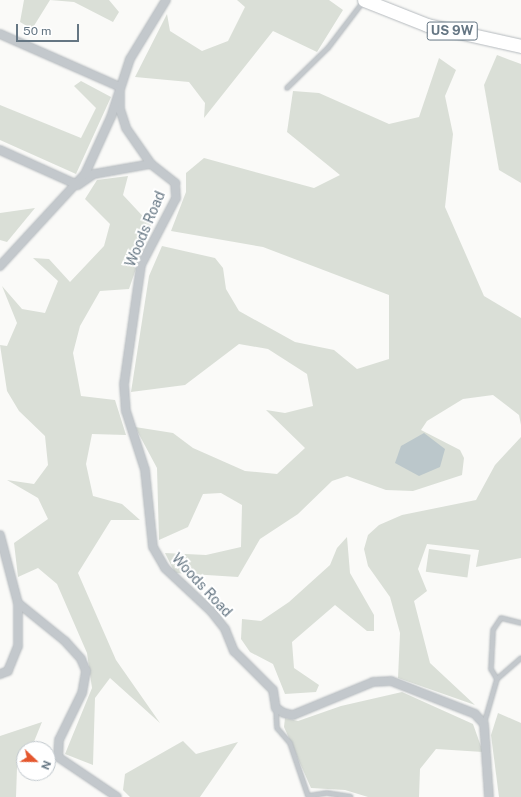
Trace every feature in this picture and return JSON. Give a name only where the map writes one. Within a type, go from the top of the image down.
[{"type":"main road","name":"US 9W","points":[[364,0],[384,10],[427,25],[521,46]]},
{"type":"street","points":[[78,185],[100,144],[120,87],[143,33],[166,0]]},
{"type":"street","points":[[0,34],[120,87]]},
{"type":"street","name":"Woods Road","points":[[120,87],[120,109],[126,128],[151,164],[175,183],[176,198],[141,265],[124,384],[126,412],[145,470],[153,547],[165,568],[211,611],[234,651],[266,679],[273,690],[276,708]]},
{"type":"street","points":[[0,150],[78,185]]},
{"type":"street","points":[[0,266],[78,185],[94,174],[151,164]]},
{"type":"street","points":[[0,536],[18,603],[18,646],[8,671],[0,674]]},
{"type":"street","points":[[18,603],[65,641],[81,659],[86,671],[82,693],[59,740],[58,757],[117,797]]},
{"type":"street","points":[[276,708],[293,715],[373,682],[391,681],[463,707],[484,724],[489,797]]},
{"type":"lane","points":[[287,88],[328,48],[364,0]]},
{"type":"lane","points":[[497,679],[491,669],[493,630],[501,618],[521,623]]},
{"type":"lane","points":[[484,724],[492,706],[497,679],[521,658]]},
{"type":"lane","points":[[276,708],[277,728],[290,743],[308,796],[327,793],[351,797]]},
{"type":"shaded area","points":[[24,0],[50,0],[32,29],[20,22]]},
{"type":"shaded area","points":[[50,0],[109,0],[119,12],[113,22],[74,2]]},
{"type":"shaded area","points":[[237,0],[329,0],[343,10],[317,52],[273,31],[204,118],[205,103],[189,82],[135,77],[167,14],[170,31],[202,51],[228,41],[245,7]]},
{"type":"shaded area","points":[[497,55],[521,64],[521,183],[499,170],[484,85]]},
{"type":"shaded area","points":[[439,58],[456,70],[445,96],[453,134],[445,207],[484,296],[521,318],[521,425],[519,415],[493,395],[463,399],[427,421],[421,430],[460,450],[464,458],[462,475],[413,491],[386,490],[347,476],[332,481],[298,514],[260,539],[238,577],[175,573],[165,553],[206,555],[241,547],[242,505],[221,493],[203,494],[188,527],[159,540],[157,468],[135,427],[173,433],[193,448],[245,471],[277,474],[305,448],[266,410],[285,413],[313,406],[307,374],[268,349],[239,344],[185,385],[131,392],[149,276],[162,246],[215,258],[223,268],[226,289],[239,311],[295,342],[334,350],[357,369],[389,359],[389,295],[263,247],[171,231],[186,192],[186,173],[204,158],[314,188],[340,175],[287,132],[293,91],[319,93],[389,124],[419,117]]},
{"type":"shaded area","points":[[81,81],[111,97],[76,174],[0,140],[0,105],[81,138],[96,108],[74,86]]},
{"type":"shaded area","points":[[128,176],[123,195],[151,225],[129,289],[100,291],[80,326],[73,353],[81,396],[115,400],[126,435],[92,434],[86,464],[93,496],[122,504],[140,520],[111,520],[78,573],[116,660],[160,723],[110,678],[95,698],[93,765],[65,754],[92,688],[87,653],[57,584],[38,568],[18,577],[14,543],[48,519],[38,498],[7,480],[34,484],[48,465],[45,436],[19,411],[7,391],[0,345],[7,346],[17,323],[2,286],[22,309],[45,313],[58,281],[33,258],[49,259],[70,282],[104,246],[110,224],[85,199],[97,180]]},
{"type":"shaded area","points":[[35,208],[7,242],[0,240],[0,213]]},
{"type":"shaded area","points":[[424,433],[445,449],[440,467],[419,476],[395,463],[401,446]]},
{"type":"shaded area","points":[[521,437],[521,558],[476,567],[479,550],[427,544],[418,569],[427,591],[414,601],[430,663],[475,705],[398,678],[400,633],[390,597],[368,566],[364,549],[368,535],[379,525],[402,515],[476,500],[495,465]]},
{"type":"shaded area","points":[[347,537],[350,573],[374,615],[374,631],[367,631],[335,605],[292,642],[294,668],[319,685],[316,692],[285,694],[273,664],[250,652],[241,639],[242,619],[261,621],[289,602],[330,565],[337,548]]},
{"type":"shaded area","points":[[429,549],[471,555],[467,578],[426,572]]},
{"type":"shaded area","points":[[402,692],[473,724],[483,752],[436,749],[420,769],[419,797],[368,797],[345,790],[311,788],[284,727],[285,718],[298,721],[341,706]]},
{"type":"shaded area","points":[[498,713],[521,723],[521,797],[499,797],[491,735]]},
{"type":"shaded area","points":[[42,722],[34,741],[16,741],[16,797],[0,797],[0,736]]},
{"type":"shaded area","points":[[183,741],[196,754],[238,742],[200,797],[130,797],[123,790],[125,774]]}]
